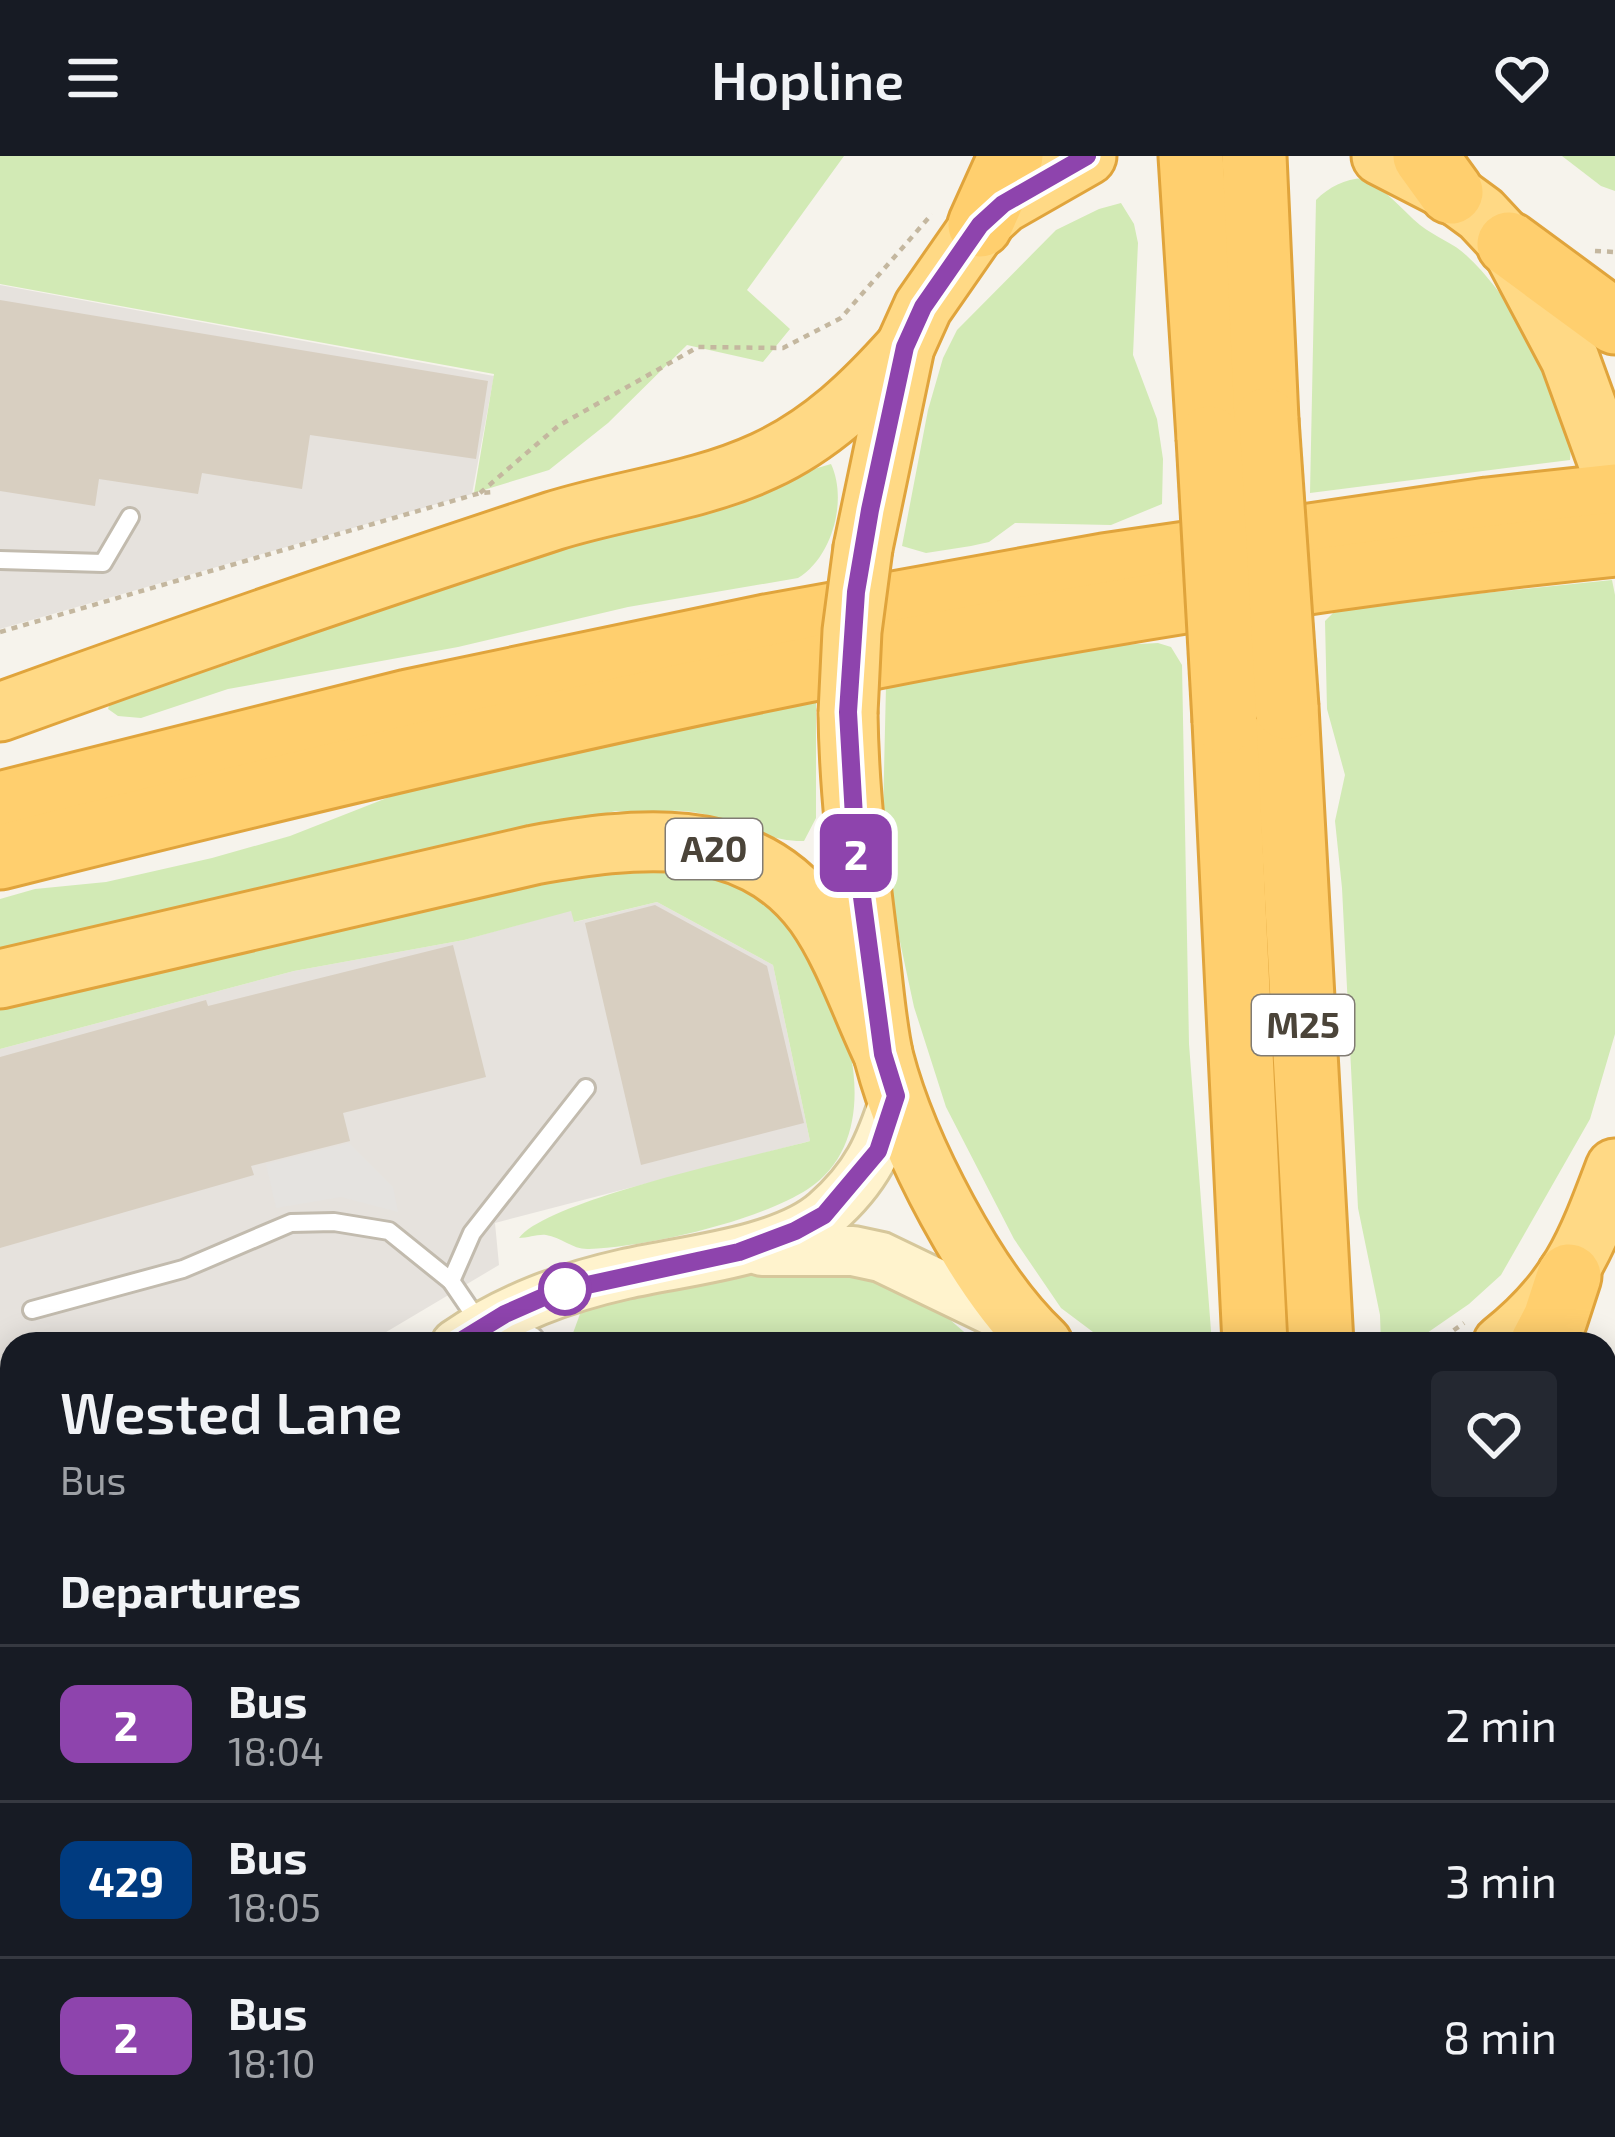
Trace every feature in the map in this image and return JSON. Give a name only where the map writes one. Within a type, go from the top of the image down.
[{"type":"highway","points":[[1011,156],[960,214],[905,347],[863,548],[848,712],[853,829],[890,1075],[947,1210],[981,1267],[1031,1332]]},
{"type":"highway","points":[[960,214],[1003,204],[1087,156]]},
{"type":"highway","name":"M25","points":[[1191,156],[1196,236],[1238,429],[1286,707],[1320,1332]]},
{"type":"highway","name":"M25","points":[[1254,156],[1258,230],[1238,429],[1225,721],[1254,1332]]},
{"type":"highway","points":[[1381,156],[1472,202],[1615,322]]},
{"type":"highway","points":[[1472,202],[1570,359],[1607,458]]},
{"type":"highway","points":[[0,712],[266,615],[562,519],[721,478],[764,461],[823,427],[905,347]]},
{"type":"highway","points":[[0,804],[408,702],[766,627],[1104,566],[1488,509],[1615,496]]},
{"type":"highway","points":[[0,857],[411,754],[722,685],[1048,624],[1463,559],[1615,544]]},
{"type":"highway","name":"A20","points":[[0,979],[515,859],[610,842],[662,839],[740,857],[764,868],[803,899],[827,933],[890,1075]]},
{"type":"highway","points":[[1549,1332],[1615,1168]]},
{"type":"highway","points":[[1487,1330],[1522,1328],[1569,1276]]},
{"type":"main road","points":[[475,1332],[555,1292],[739,1252],[824,1215],[878,1151],[890,1075]]},
{"type":"main road","points":[[739,1252],[853,1251],[881,1257],[1026,1332]]},
{"type":"lane","points":[[0,560],[103,563],[130,517]]},
{"type":"lane","points":[[451,1281],[472,1233],[586,1088]]},
{"type":"lane","points":[[32,1310],[183,1269],[291,1223],[334,1222],[389,1231],[451,1281],[468,1332]]},
{"type":"path","points":[[0,632],[480,493],[558,426],[698,347],[783,348],[842,318],[960,214]]},
{"type":"shaded area","points":[[0,285],[494,376],[472,494],[0,629]]},
{"type":"shaded area","points":[[657,902],[773,965],[810,1141],[495,1223],[499,1265],[386,1332],[0,1332],[0,1049],[294,971],[464,940],[571,910],[575,922]]},
{"type":"shaded area","points":[[349,1143],[393,1187],[398,1212],[341,1197],[276,1208],[266,1164]]},
{"type":"green space","points":[[0,156],[844,156],[747,290],[790,329],[763,362],[687,345],[608,423],[549,470],[474,493],[494,374],[0,284]]},
{"type":"green space","points":[[1562,156],[1615,156],[1615,191],[1601,186]]},
{"type":"green space","points":[[1363,178],[1420,225],[1462,251],[1502,296],[1552,380],[1563,409],[1570,460],[1310,493],[1316,200],[1338,184]]},
{"type":"green space","points":[[1121,203],[1134,224],[1138,243],[1133,355],[1157,419],[1163,459],[1162,504],[1111,525],[1015,523],[989,542],[971,546],[926,553],[902,546],[928,410],[943,358],[957,330],[1056,230]]},
{"type":"green space","points":[[831,464],[838,494],[834,527],[820,557],[798,578],[628,607],[458,647],[228,689],[141,718],[118,716],[108,709],[111,700],[232,663],[564,542]]},
{"type":"green space","points":[[1612,580],[1615,595],[1615,1034],[1590,1119],[1501,1275],[1428,1332],[1381,1332],[1358,1208],[1335,821],[1345,775],[1327,709],[1325,621],[1337,609]]},
{"type":"green space","points":[[1158,643],[1171,647],[1182,665],[1189,1044],[1211,1332],[1093,1332],[1061,1308],[1014,1239],[946,1107],[914,1007],[882,858],[886,686],[1043,649]]},
{"type":"green space","points":[[816,698],[816,818],[804,841],[776,838],[693,812],[616,811],[0,953],[0,899],[212,858],[290,836],[420,785]]},
{"type":"green space","points":[[603,863],[716,868],[766,902],[792,928],[815,963],[835,1002],[854,1086],[851,1126],[836,1161],[808,1189],[732,1222],[641,1243],[583,1249],[546,1235],[519,1238],[568,1209],[609,1195],[810,1141],[773,965],[657,902],[574,922],[571,911],[464,940],[294,971],[0,1049],[0,1003]]},
{"type":"green space","points":[[751,1268],[879,1275],[941,1312],[964,1332],[573,1332],[580,1314],[592,1306]]},
{"type":"building","points":[[0,300],[488,381],[476,459],[310,435],[302,489],[202,473],[198,494],[99,479],[95,506],[0,491]]},
{"type":"building","points":[[655,905],[767,966],[804,1123],[641,1165],[585,923]]},
{"type":"building","points":[[453,945],[486,1077],[343,1113],[350,1141],[251,1166],[254,1175],[0,1248],[0,1057],[206,1000],[208,1006]]},
{"type":"bus line","name":"2","points":[[474,1332],[555,1292],[739,1252],[795,1231],[824,1215],[878,1151],[896,1096],[883,1054],[856,852],[848,712],[856,592],[870,510],[905,347],[923,307],[980,225],[1003,204],[1087,156]]}]
